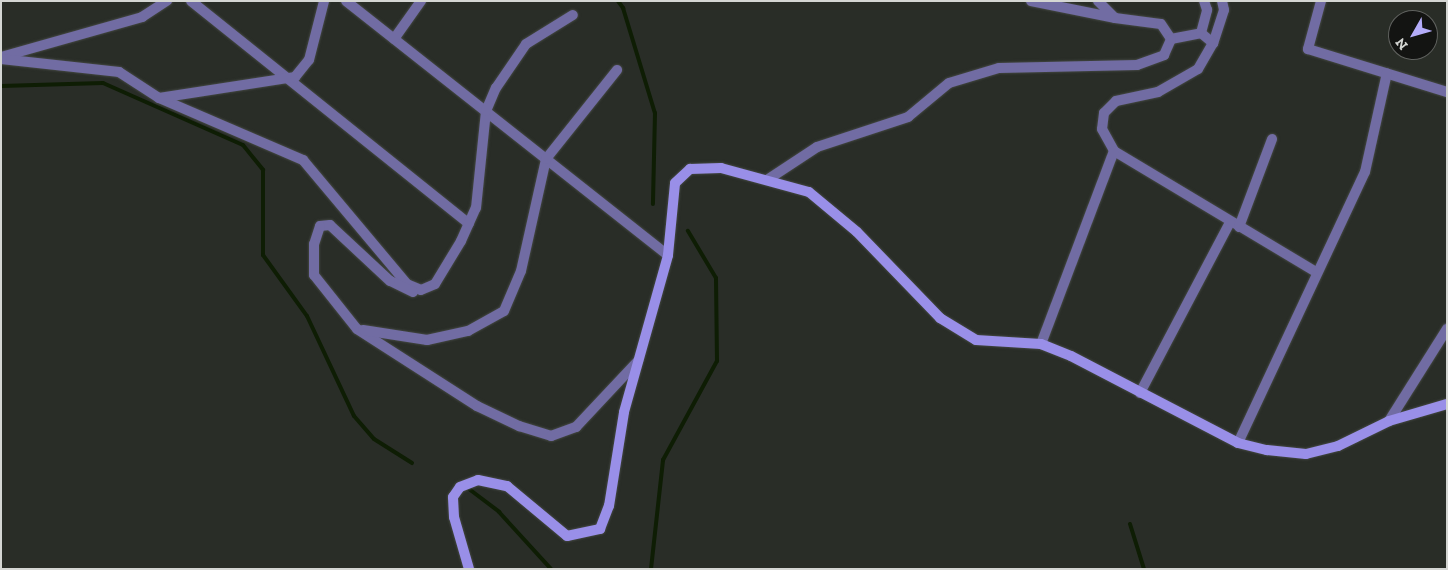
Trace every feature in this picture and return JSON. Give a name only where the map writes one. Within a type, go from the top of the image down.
[{"type":"main road","points":[[469,569],[454,517],[453,497],[460,487],[478,480],[507,486],[568,536],[600,528],[609,506],[624,412],[668,255],[674,184],[690,169],[722,168],[809,192],[857,232],[940,318],[976,340],[1041,344],[1071,356],[1238,443],[1267,450],[1306,454],[1338,446],[1389,421],[1447,404]]},
{"type":"street","points":[[1,58],[142,17],[166,1]]},
{"type":"street","points":[[192,1],[469,224]]},
{"type":"street","points":[[159,98],[295,78],[310,60],[324,1]]},
{"type":"street","points":[[346,1],[668,255]]},
{"type":"street","points":[[394,39],[421,1]]},
{"type":"street","points":[[1031,1],[1115,18],[1161,24],[1171,39]]},
{"type":"street","points":[[1098,1],[1115,18]]},
{"type":"street","points":[[1201,34],[1207,10],[1204,1]]},
{"type":"street","points":[[1222,1],[1224,10],[1213,43],[1198,69],[1158,92],[1116,101],[1104,113],[1102,129],[1114,151],[1234,225],[1316,272]]},
{"type":"street","points":[[1321,1],[1308,50],[1447,92]]},
{"type":"street","points":[[573,15],[526,44],[496,88],[486,111],[476,208],[435,284],[422,290],[410,292],[390,281],[330,225],[320,226],[314,244],[314,275],[357,329],[478,406],[519,426],[551,436],[576,427],[638,361]]},
{"type":"street","points":[[1171,39],[1201,34],[1213,43]]},
{"type":"street","points":[[767,180],[817,147],[908,117],[949,83],[999,68],[1137,65],[1164,55],[1171,39]]},
{"type":"street","points":[[1,58],[119,72],[159,98],[303,160],[407,284],[422,290]]},
{"type":"street","points":[[357,329],[427,340],[468,331],[504,311],[521,271],[546,159],[617,70]]},
{"type":"street","points":[[1238,443],[1316,272],[1365,172],[1387,73]]},
{"type":"street","points":[[1140,393],[1234,225],[1272,139]]},
{"type":"street","points":[[1041,344],[1114,151]]},
{"type":"street","points":[[1389,421],[1447,329]]},
{"type":"waterway","points":[[618,1],[623,8],[655,113],[653,204]]},
{"type":"waterway","points":[[1,86],[103,83],[243,145],[263,170],[263,255],[307,316],[354,416],[374,439],[412,463]]},
{"type":"waterway","points":[[651,569],[663,460],[717,361],[716,278],[688,231]]},
{"type":"waterway","points":[[469,489],[499,512],[551,569]]},
{"type":"waterway","points":[[1130,524],[1144,569]]}]
